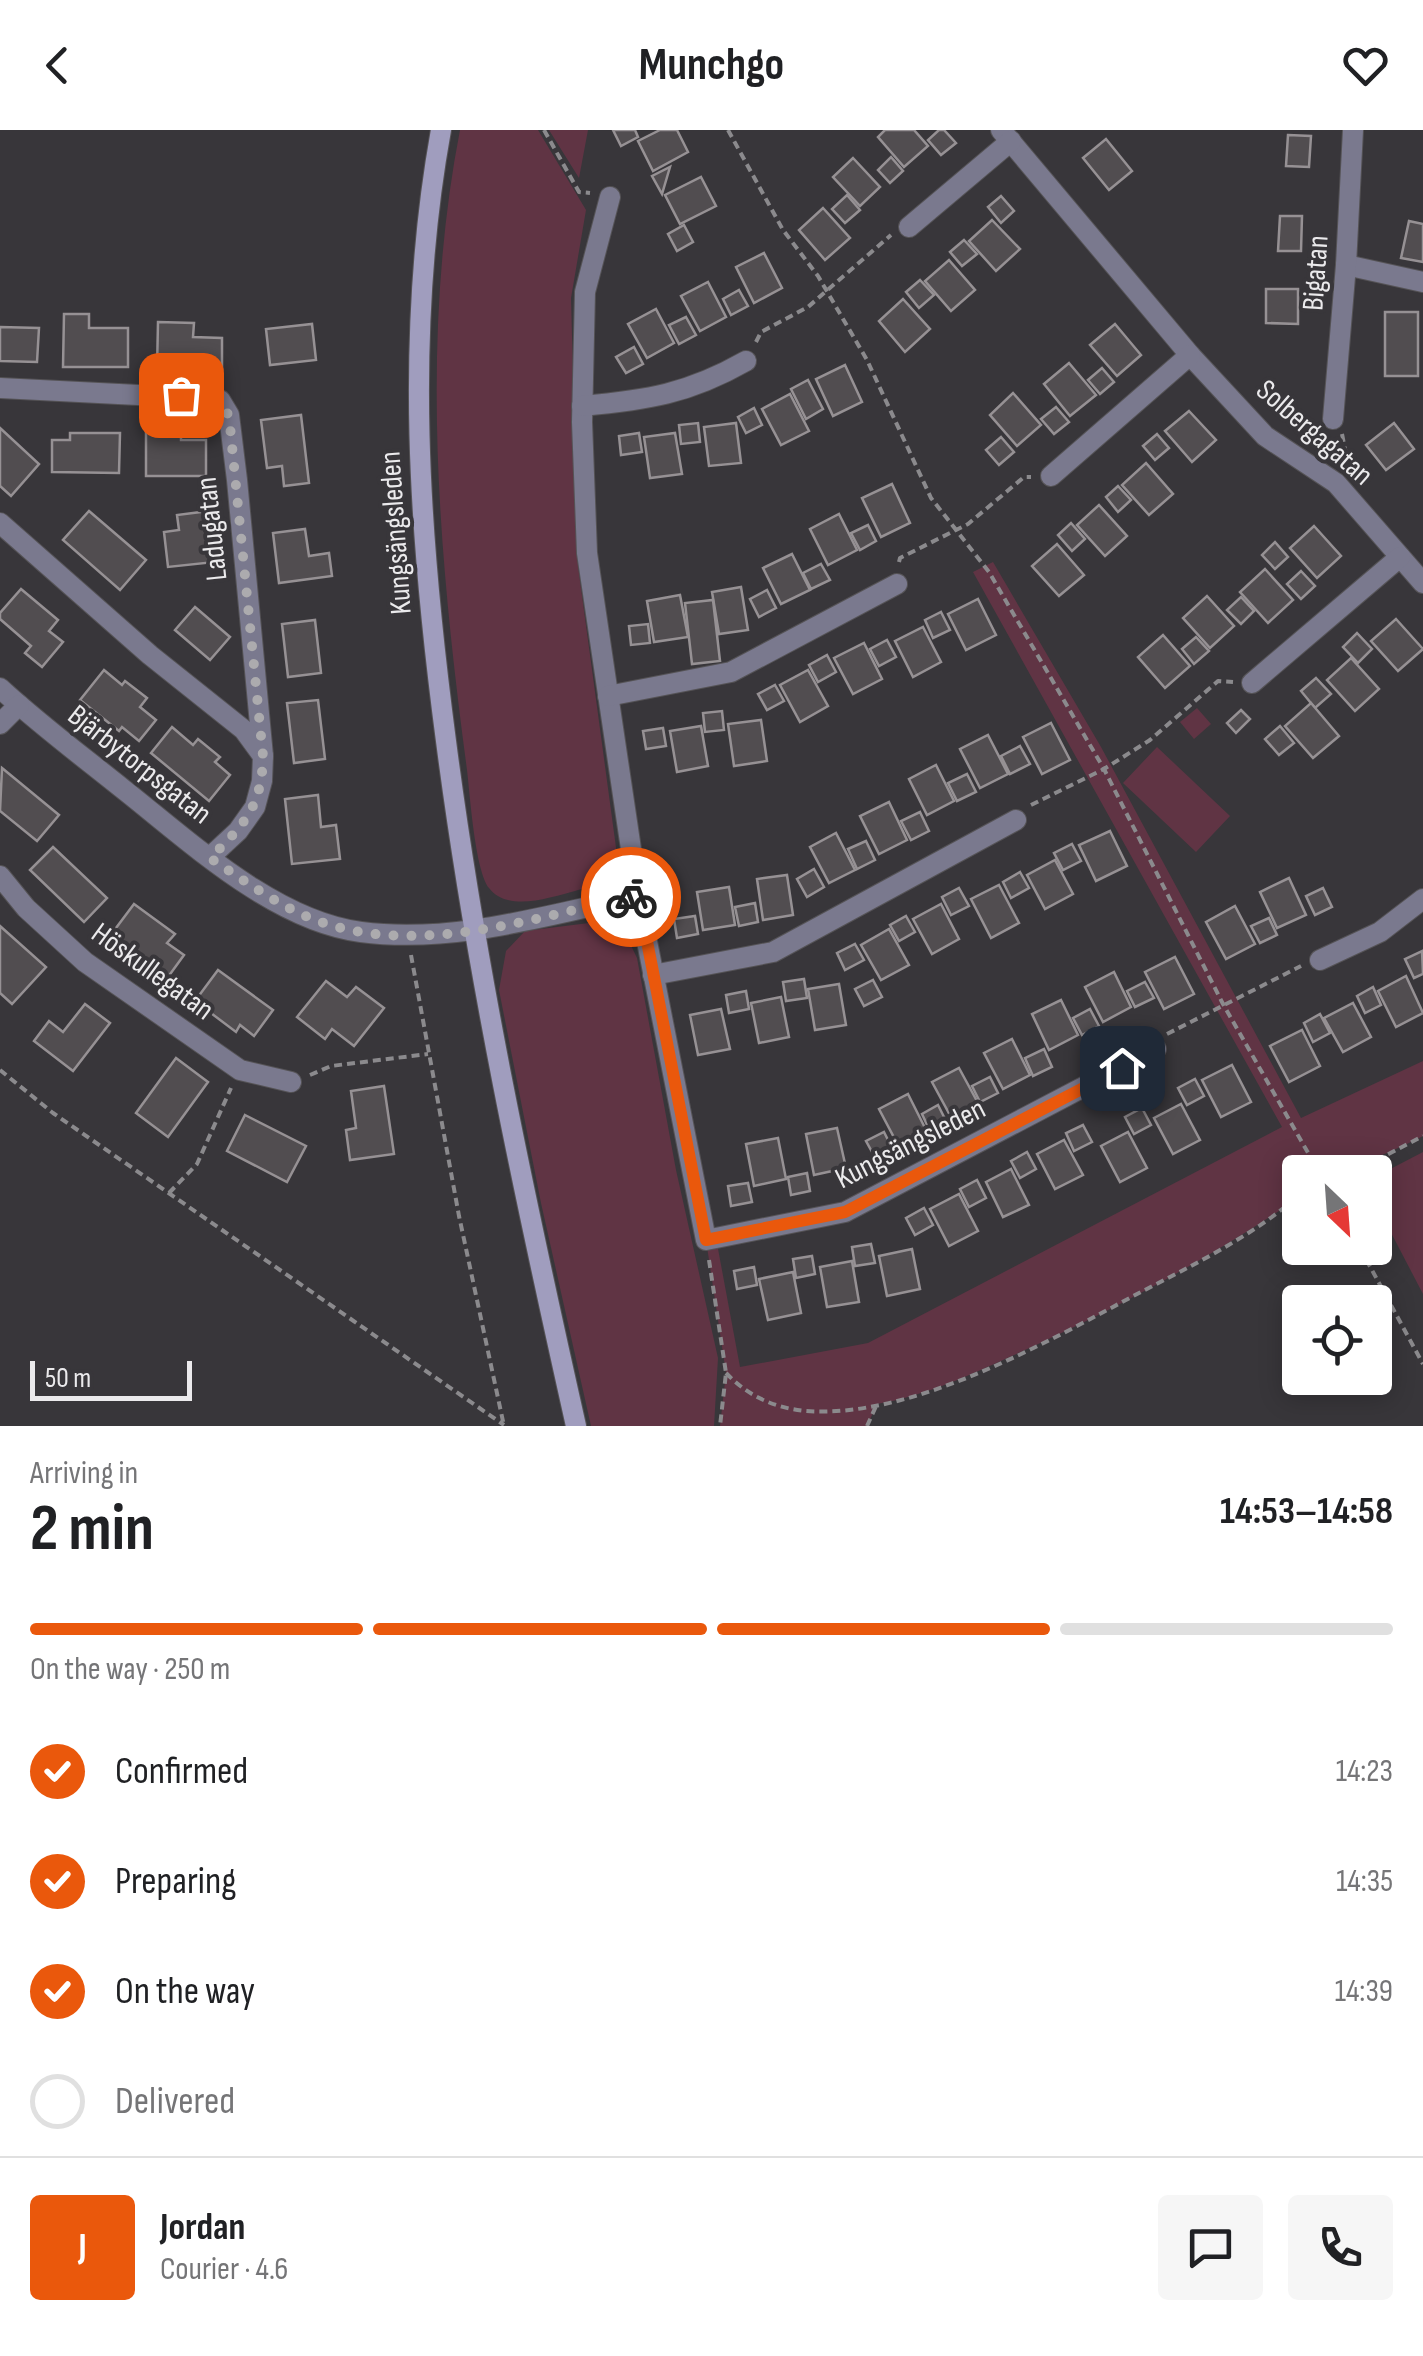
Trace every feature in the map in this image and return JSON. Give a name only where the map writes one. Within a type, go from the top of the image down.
[{"type":"main road","name":"Kungsängsleden","points":[[441,130],[432,176],[418,324],[419,483],[433,645],[474,931],[576,1426]]},
{"type":"street","name":"Bigatan","points":[[1333,419],[1353,130]]},
{"type":"street","name":"Solbergagatan","points":[[909,227],[1006,136],[1190,354],[1265,436],[1336,483],[1423,583]]},
{"type":"street","points":[[610,197],[585,292],[582,406],[587,553],[638,896],[706,1240]]},
{"type":"street","points":[[1346,265],[1423,282]]},
{"type":"street","points":[[1051,476],[1190,354]]},
{"type":"street","points":[[582,406],[655,399],[710,381],[746,361]]},
{"type":"street","name":"Ladugatan","points":[[0,388],[158,396],[204,394],[220,400],[229,416],[263,756],[262,781],[255,807],[238,831],[210,858]]},
{"type":"street","points":[[0,523],[150,655],[244,730],[263,756]]},
{"type":"street","points":[[1252,683],[1400,557]]},
{"type":"street","points":[[608,696],[731,672],[896,584]]},
{"type":"street","name":"Bjärbytorpsgatan","points":[[0,688],[210,858],[268,897],[310,918],[356,932],[408,935],[474,931]]},
{"type":"street","points":[[0,724],[19,706]]},
{"type":"street","points":[[654,974],[773,952],[1016,820]]},
{"type":"street","name":"Höskullegatan","points":[[0,876],[26,908],[85,962],[240,1070],[291,1082]]},
{"type":"street","points":[[474,931],[638,896]]},
{"type":"street","points":[[1320,960],[1380,932],[1423,898]]},
{"type":"street","name":"Kungsängsleden","points":[[706,1240],[845,1212],[1156,1049]]},
{"type":"path","points":[[544,130],[579,192],[610,197]]},
{"type":"path","points":[[728,130],[783,230],[827,291],[868,360],[931,498],[989,572],[1104,769],[1224,1004],[1313,1155]]},
{"type":"path","points":[[746,361],[761,332],[808,307],[885,238],[909,227]]},
{"type":"path","points":[[1333,419],[1344,438],[1350,498]]},
{"type":"path","points":[[896,584],[900,558],[968,524],[1024,477],[1051,476]]},
{"type":"path","points":[[1016,820],[1029,806],[1104,769],[1150,740],[1218,681],[1252,683]]},
{"type":"path","points":[[408,935],[458,1216],[504,1426]]},
{"type":"path","points":[[1156,1049],[1166,1034],[1289,971],[1320,960]]},
{"type":"path","points":[[291,1082],[332,1066],[428,1054]]},
{"type":"path","points":[[0,1070],[53,1113],[504,1426]]},
{"type":"path","points":[[170,1193],[196,1164],[240,1070]]},
{"type":"path","points":[[1386,1155],[1423,1136]]},
{"type":"path","points":[[726,1373],[744,1392],[777,1406],[808,1411],[900,1400],[954,1382],[1060,1335],[1187,1268],[1282,1208]]},
{"type":"path","points":[[706,1240],[726,1373],[720,1426]]},
{"type":"path","points":[[1369,1265],[1423,1364]]},
{"type":"path","points":[[866,1426],[877,1404]]},
{"type":"shaded area","points":[[460,130],[538,130],[586,210],[571,298],[578,566],[617,855],[607,875],[597,883],[518,902],[497,896],[484,879],[480,865],[448,611],[437,370],[447,209]]},
{"type":"shaded area","points":[[549,130],[588,130],[579,178]]},
{"type":"shaded area","points":[[993,562],[1101,747],[1301,1118],[1423,1061],[1423,1136],[1382,1155],[1282,1155],[1282,1209],[1258,1225],[1156,1285],[981,1370],[930,1390],[877,1404],[867,1426],[720,1426],[726,1373],[706,1240],[716,1238],[740,1367],[868,1343],[1282,1127],[973,572]]},
{"type":"shaded area","points":[[1197,708],[1211,724],[1194,739],[1180,722]]},
{"type":"shaded area","points":[[1157,747],[1230,816],[1196,852],[1123,783]]},
{"type":"shaded area","points":[[605,921],[624,931],[637,958],[676,1170],[718,1358],[714,1426],[591,1426],[541,1203],[499,990],[506,951],[525,931]]},
{"type":"shaded area","points":[[1423,1152],[1423,1294],[1392,1235],[1392,1168]]},
{"type":"building","points":[[613,130],[635,130],[638,137],[621,146]]},
{"type":"building","points":[[660,130],[677,130],[688,152],[653,171],[638,141]]},
{"type":"building","points":[[885,130],[914,130],[928,146],[904,167],[878,137]]},
{"type":"building","points":[[944,130],[956,143],[941,155],[928,140]]},
{"type":"building","points":[[1288,135],[1311,136],[1309,167],[1286,166]]},
{"type":"building","points":[[1106,139],[1132,171],[1109,190],[1083,158]]},
{"type":"building","points":[[891,157],[903,171],[890,183],[878,170]]},
{"type":"building","points":[[853,158],[880,187],[860,206],[833,177]]},
{"type":"building","points":[[670,167],[662,194],[652,176]]},
{"type":"building","points":[[701,177],[716,206],[680,224],[665,195]]},
{"type":"building","points":[[847,195],[860,210],[845,223],[832,209]]},
{"type":"building","points":[[1001,196],[1014,211],[1001,223],[988,207]]},
{"type":"building","points":[[823,208],[850,238],[825,260],[799,230]]},
{"type":"building","points":[[1280,216],[1302,216],[1301,251],[1278,251]]},
{"type":"building","points":[[992,220],[1020,249],[996,271],[969,241]]},
{"type":"building","points":[[1409,221],[1423,224],[1423,262],[1401,258]]},
{"type":"building","points":[[684,225],[693,242],[677,251],[668,234]]},
{"type":"building","points":[[964,240],[977,254],[962,266],[950,252]]},
{"type":"building","points":[[764,253],[782,288],[754,303],[736,267]]},
{"type":"building","points":[[949,260],[975,290],[951,311],[925,281]]},
{"type":"building","points":[[920,280],[934,295],[919,308],[906,292]]},
{"type":"building","points":[[708,282],[726,317],[700,331],[681,296]]},
{"type":"building","points":[[1266,289],[1298,289],[1298,324],[1266,323]]},
{"type":"building","points":[[739,290],[748,306],[731,315],[723,299]]},
{"type":"building","points":[[903,299],[930,329],[905,352],[879,321]]},
{"type":"building","points":[[656,309],[674,343],[647,358],[628,324]]},
{"type":"building","points":[[1385,312],[1418,312],[1418,376],[1385,376]]},
{"type":"building","points":[[64,314],[89,314],[89,328],[128,328],[128,367],[63,367]]},
{"type":"building","points":[[686,317],[696,335],[679,344],[669,325]]},
{"type":"building","points":[[158,322],[194,323],[193,337],[222,338],[222,370],[157,370]]},
{"type":"building","points":[[312,324],[316,360],[270,365],[266,329]]},
{"type":"building","points":[[1115,324],[1141,355],[1117,376],[1090,345]]},
{"type":"building","points":[[0,327],[39,328],[37,362],[0,361]]},
{"type":"building","points":[[634,347],[643,364],[626,373],[616,357]]},
{"type":"building","points":[[1069,363],[1096,395],[1070,416],[1044,384]]},
{"type":"building","points":[[845,365],[862,402],[833,416],[816,379]]},
{"type":"building","points":[[1102,368],[1114,382],[1100,394],[1088,380]]},
{"type":"building","points":[[808,380],[823,409],[806,419],[791,389]]},
{"type":"building","points":[[1013,393],[1041,425],[1017,446],[990,415]]},
{"type":"building","points":[[790,394],[809,431],[781,445],[762,409]]},
{"type":"building","points":[[1056,407],[1069,422],[1054,434],[1041,419]]},
{"type":"building","points":[[754,408],[762,425],[746,433],[738,417]]},
{"type":"building","points":[[1189,411],[1216,440],[1192,462],[1165,431]]},
{"type":"building","points":[[301,415],[309,483],[284,486],[282,466],[267,468],[261,420]]},
{"type":"building","points":[[698,423],[700,442],[681,444],[679,425]]},
{"type":"building","points":[[736,423],[741,463],[709,466],[704,427]]},
{"type":"building","points":[[1394,423],[1414,449],[1386,470],[1366,445]]},
{"type":"building","points":[[0,428],[39,464],[11,496],[0,486]]},
{"type":"building","points":[[146,429],[181,429],[181,440],[206,440],[206,476],[146,476]]},
{"type":"building","points":[[70,433],[120,433],[119,473],[52,472],[52,440],[70,440]]},
{"type":"building","points":[[639,433],[642,452],[621,455],[619,436]]},
{"type":"building","points":[[675,433],[682,474],[650,478],[644,437]]},
{"type":"building","points":[[1157,434],[1169,448],[1155,460],[1143,446]]},
{"type":"building","points":[[1001,437],[1014,452],[999,465],[986,450]]},
{"type":"building","points":[[1146,463],[1173,494],[1149,515],[1122,485]]},
{"type":"building","points":[[892,484],[910,523],[881,537],[862,498]]},
{"type":"building","points":[[1118,486],[1131,500],[1118,512],[1106,497]]},
{"type":"building","points":[[1099,505],[1127,536],[1105,556],[1077,525]]},
{"type":"building","points":[[89,511],[146,560],[120,590],[63,540]]},
{"type":"building","points":[[209,511],[215,562],[168,567],[164,532],[179,530],[177,515]]},
{"type":"building","points":[[839,514],[857,550],[828,565],[810,529]]},
{"type":"building","points":[[1071,523],[1085,539],[1072,551],[1058,535]]},
{"type":"building","points":[[868,525],[876,541],[860,550],[851,533]]},
{"type":"building","points":[[1314,526],[1341,556],[1317,578],[1290,548]]},
{"type":"building","points":[[305,529],[309,556],[329,553],[332,576],[279,583],[273,533]]},
{"type":"building","points":[[1275,542],[1288,557],[1275,569],[1262,555]]},
{"type":"building","points":[[1057,544],[1084,575],[1059,596],[1032,566]]},
{"type":"building","points":[[792,554],[810,590],[781,604],[763,568]]},
{"type":"building","points":[[821,564],[830,580],[811,589],[803,573]]},
{"type":"building","points":[[1265,569],[1293,600],[1268,623],[1240,592]]},
{"type":"building","points":[[1301,571],[1315,586],[1301,599],[1287,584]]},
{"type":"building","points":[[741,587],[748,630],[719,634],[712,592]]},
{"type":"building","points":[[21,589],[58,620],[49,631],[63,642],[42,667],[25,653],[31,646],[0,619],[0,613]]},
{"type":"building","points":[[767,590],[776,608],[759,617],[750,599]]},
{"type":"building","points":[[680,595],[688,637],[654,642],[647,601]]},
{"type":"building","points":[[1207,596],[1234,626],[1210,648],[1183,618]]},
{"type":"building","points":[[1241,597],[1254,611],[1241,624],[1227,610]]},
{"type":"building","points":[[978,599],[996,635],[966,650],[948,614]]},
{"type":"building","points":[[713,600],[720,661],[692,664],[685,603]]},
{"type":"building","points":[[195,607],[230,637],[210,660],[175,630]]},
{"type":"building","points":[[941,612],[950,630],[933,638],[925,620]]},
{"type":"building","points":[[1396,619],[1423,649],[1398,671],[1371,641]]},
{"type":"building","points":[[315,620],[321,673],[288,677],[282,624]]},
{"type":"building","points":[[648,624],[650,643],[631,645],[629,626]]},
{"type":"building","points":[[923,627],[941,662],[913,677],[895,641]]},
{"type":"building","points":[[1357,633],[1372,649],[1358,663],[1343,647]]},
{"type":"building","points":[[1163,635],[1190,666],[1165,688],[1138,657]]},
{"type":"building","points":[[1196,637],[1209,651],[1194,664],[1182,649]]},
{"type":"building","points":[[887,640],[896,657],[879,666],[870,649]]},
{"type":"building","points":[[864,643],[882,679],[853,694],[834,658]]},
{"type":"building","points":[[827,655],[836,672],[818,682],[809,665]]},
{"type":"building","points":[[1351,658],[1379,689],[1355,711],[1327,680]]},
{"type":"building","points":[[104,670],[147,698],[140,707],[156,720],[139,741],[122,727],[119,731],[80,700]]},
{"type":"building","points":[[808,670],[828,706],[800,722],[780,685]]},
{"type":"building","points":[[1316,678],[1331,694],[1315,708],[1301,691]]},
{"type":"building","points":[[775,685],[784,701],[767,710],[758,694]]},
{"type":"building","points":[[318,700],[325,759],[294,763],[287,703]]},
{"type":"building","points":[[1311,703],[1339,736],[1313,758],[1285,726]]},
{"type":"building","points":[[1241,710],[1250,719],[1236,733],[1227,723]]},
{"type":"building","points":[[722,711],[724,730],[705,732],[703,713]]},
{"type":"building","points":[[761,720],[767,761],[734,766],[728,724]]},
{"type":"building","points":[[1051,723],[1070,760],[1042,774],[1023,737]]},
{"type":"building","points":[[701,726],[708,766],[677,772],[670,731]]},
{"type":"building","points":[[1280,726],[1294,743],[1279,755],[1265,739]]},
{"type":"building","points":[[172,727],[193,745],[198,739],[220,757],[215,762],[230,775],[209,801],[151,753]]},
{"type":"building","points":[[663,728],[666,746],[646,749],[643,731]]},
{"type":"building","points":[[988,735],[1008,774],[980,788],[960,749]]},
{"type":"building","points":[[1020,746],[1030,764],[1010,774],[1001,756]]},
{"type":"building","points":[[936,765],[954,801],[927,815],[909,779]]},
{"type":"building","points":[[2,768],[59,815],[37,841],[0,811]]},
{"type":"building","points":[[967,774],[976,792],[957,801],[948,783]]},
{"type":"building","points":[[318,795],[321,827],[336,825],[340,859],[292,864],[285,799]]},
{"type":"building","points":[[889,802],[907,840],[879,854],[860,816]]},
{"type":"building","points":[[920,812],[929,831],[911,840],[901,821]]},
{"type":"building","points":[[1110,831],[1127,866],[1096,881],[1079,845]]},
{"type":"building","points":[[836,833],[855,870],[829,883],[810,847]]},
{"type":"building","points":[[866,841],[875,860],[857,869],[848,849]]},
{"type":"building","points":[[1072,844],[1081,861],[1063,870],[1054,853]]},
{"type":"building","points":[[53,847],[107,898],[84,922],[30,870]]},
{"type":"building","points":[[1055,860],[1073,894],[1045,909],[1027,875]]},
{"type":"building","points":[[814,869],[824,887],[807,897],[797,879]]},
{"type":"building","points":[[1020,872],[1029,888],[1011,898],[1003,882]]},
{"type":"building","points":[[787,875],[793,915],[763,920],[757,879]]},
{"type":"building","points":[[1289,878],[1306,915],[1277,928],[1260,892]]},
{"type":"building","points":[[999,885],[1019,923],[991,938],[971,899]]},
{"type":"building","points":[[729,887],[735,925],[703,930],[697,892]]},
{"type":"building","points":[[959,888],[969,906],[951,915],[942,897]]},
{"type":"building","points":[[1323,888],[1332,907],[1315,915],[1306,896]]},
{"type":"building","points":[[755,903],[758,922],[739,926],[735,907]]},
{"type":"building","points":[[134,904],[175,934],[167,943],[184,955],[168,977],[152,965],[148,970],[107,940]]},
{"type":"building","points":[[941,904],[959,939],[932,954],[913,919]]},
{"type":"building","points":[[1235,906],[1255,944],[1226,959],[1206,922]]},
{"type":"building","points":[[695,916],[698,934],[677,938],[674,919]]},
{"type":"building","points":[[906,916],[915,932],[899,941],[890,925]]},
{"type":"building","points":[[1269,918],[1277,935],[1260,943],[1251,926]]},
{"type":"building","points":[[0,926],[46,967],[12,1004],[0,993]]},
{"type":"building","points":[[889,929],[909,965],[881,980],[861,945]]},
{"type":"building","points":[[855,944],[864,960],[845,970],[837,953]]},
{"type":"building","points":[[1422,951],[1423,974],[1414,978],[1405,959]]},
{"type":"building","points":[[1175,957],[1194,994],[1164,1009],[1145,972]]},
{"type":"building","points":[[218,970],[273,1010],[254,1036],[240,1025],[236,1032],[195,1001]]},
{"type":"building","points":[[1114,972],[1131,1007],[1103,1022],[1085,987]]},
{"type":"building","points":[[1406,976],[1423,1013],[1396,1027],[1378,991]]},
{"type":"building","points":[[804,979],[807,998],[786,1001],[783,982]]},
{"type":"building","points":[[873,980],[882,997],[864,1006],[855,989]]},
{"type":"building","points":[[326,981],[347,997],[356,987],[384,1008],[354,1046],[332,1029],[325,1039],[297,1017]]},
{"type":"building","points":[[1145,982],[1154,998],[1135,1007],[1127,991]]},
{"type":"building","points":[[839,984],[846,1025],[815,1030],[808,989]]},
{"type":"building","points":[[1373,987],[1381,1005],[1365,1013],[1357,996]]},
{"type":"building","points":[[746,991],[749,1009],[729,1013],[726,995]]},
{"type":"building","points":[[781,997],[789,1037],[759,1043],[751,1003]]},
{"type":"building","points":[[1061,1000],[1078,1035],[1049,1050],[1032,1014]]},
{"type":"building","points":[[1353,1003],[1371,1037],[1343,1052],[1324,1018]]},
{"type":"building","points":[[85,1004],[110,1023],[73,1071],[34,1041],[49,1021],[63,1032]]},
{"type":"building","points":[[721,1009],[730,1049],[698,1055],[690,1015]]},
{"type":"building","points":[[1090,1009],[1099,1026],[1082,1035],[1073,1018]]},
{"type":"building","points":[[1320,1014],[1330,1033],[1313,1042],[1304,1023]]},
{"type":"building","points":[[1302,1030],[1320,1066],[1289,1082],[1270,1046]]},
{"type":"building","points":[[1012,1039],[1030,1075],[1003,1089],[984,1053]]},
{"type":"building","points":[[1044,1049],[1052,1067],[1033,1076],[1025,1058]]},
{"type":"building","points":[[176,1058],[208,1082],[168,1137],[136,1113]]},
{"type":"building","points":[[1232,1065],[1251,1102],[1221,1117],[1202,1080]]},
{"type":"building","points":[[959,1068],[978,1103],[951,1117],[932,1082]]},
{"type":"building","points":[[990,1077],[998,1093],[980,1102],[972,1086]]},
{"type":"building","points":[[1195,1079],[1204,1096],[1187,1105],[1178,1088]]},
{"type":"building","points":[[384,1086],[394,1154],[350,1160],[346,1130],[356,1128],[351,1091]]},
{"type":"building","points":[[908,1094],[926,1130],[898,1145],[879,1109]]},
{"type":"building","points":[[1181,1104],[1200,1140],[1173,1154],[1154,1118]]},
{"type":"building","points":[[938,1105],[947,1123],[930,1131],[922,1114]]},
{"type":"building","points":[[1142,1108],[1151,1125],[1134,1134],[1125,1117]]},
{"type":"building","points":[[245,1115],[306,1146],[287,1182],[227,1151]]},
{"type":"building","points":[[1083,1125],[1092,1142],[1074,1151],[1066,1133]]},
{"type":"building","points":[[837,1128],[846,1168],[814,1175],[806,1134]]},
{"type":"building","points":[[884,1132],[893,1150],[876,1159],[866,1141]]},
{"type":"building","points":[[1128,1132],[1147,1168],[1120,1182],[1101,1146]]},
{"type":"building","points":[[778,1138],[786,1179],[754,1186],[746,1144]]},
{"type":"building","points":[[1064,1140],[1083,1175],[1055,1189],[1037,1154]]},
{"type":"building","points":[[1027,1152],[1036,1169],[1020,1178],[1011,1161]]},
{"type":"building","points":[[1011,1169],[1029,1205],[1003,1217],[986,1182]]},
{"type":"building","points":[[807,1173],[810,1191],[791,1195],[788,1177]]},
{"type":"building","points":[[977,1180],[986,1198],[969,1207],[960,1189]]},
{"type":"building","points":[[748,1183],[752,1202],[731,1206],[728,1186]]},
{"type":"building","points":[[959,1194],[978,1231],[949,1246],[930,1209]]},
{"type":"building","points":[[924,1208],[933,1225],[915,1235],[906,1218]]},
{"type":"building","points":[[871,1244],[875,1263],[855,1266],[852,1247]]},
{"type":"building","points":[[912,1249],[920,1289],[887,1296],[879,1256]]},
{"type":"building","points":[[812,1256],[815,1274],[796,1278],[793,1259]]},
{"type":"building","points":[[852,1261],[859,1302],[827,1307],[820,1267]]},
{"type":"building","points":[[754,1267],[757,1285],[737,1289],[734,1271]]},
{"type":"building","points":[[793,1272],[801,1313],[768,1320],[759,1279]]},
{"type":"way so far","points":[[181,395],[204,394],[220,400],[229,416],[263,756],[255,807],[238,831],[210,858],[268,897],[310,918],[356,932],[398,936],[474,931],[631,897]]},
{"type":"route","points":[[631,897],[638,896],[706,1240],[845,1212],[1122,1068]]}]
